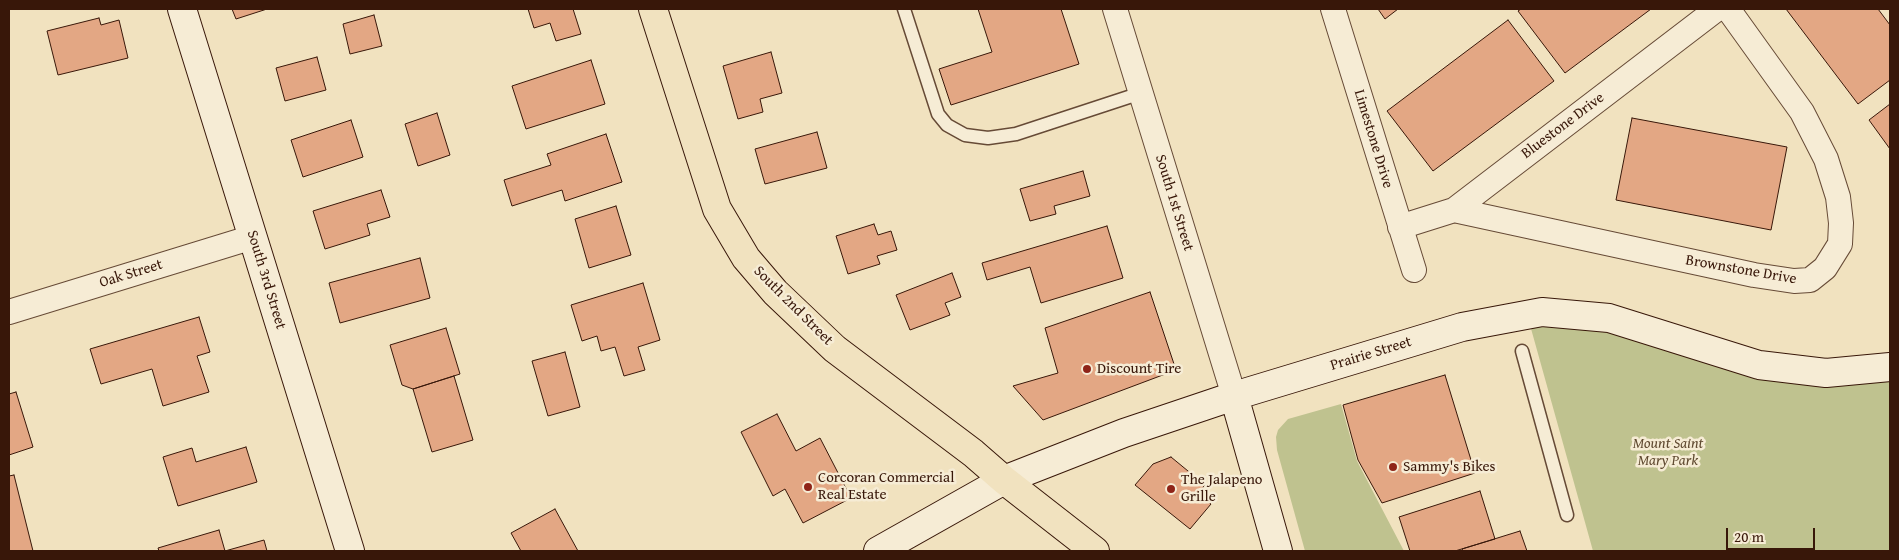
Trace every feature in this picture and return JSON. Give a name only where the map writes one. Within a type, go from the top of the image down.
[{"type":"main road","name":"South 2nd Street","points":[[657,12],[717,209],[746,258],[775,292],[835,349],[973,453],[1004,480],[1095,551]]},
{"type":"street","name":"South 3rd Street","points":[[182,9],[350,551]]},
{"type":"street","name":"South 1st Street","points":[[1115,9],[1234,396]]},
{"type":"street","name":"Limestone Drive","points":[[1333,9],[1414,270]]},
{"type":"street","name":"Bluestone Drive","points":[[1400,227],[1454,210],[1717,9]]},
{"type":"street","name":"Brownstone Drive","points":[[1454,210],[1754,275],[1794,281],[1810,280],[1825,268],[1840,244],[1841,223],[1838,198],[1826,160],[1802,112],[1728,9]]},
{"type":"street","name":"Oak Street","points":[[9,312],[253,237]]},
{"type":"street","name":"Prairie Street","points":[[878,551],[1004,480],[1124,433],[1234,396],[1462,327],[1542,312],[1609,318],[1759,365],[1826,374],[1890,367]]},
{"type":"street","points":[[1234,396],[1278,551]]},
{"type":"lane","points":[[904,9],[938,114],[947,125],[965,136],[988,138],[1016,134],[1141,93]]},
{"type":"lane","points":[[1522,351],[1566,515]]},
{"type":"green space","name":"Mount Saint Mary Park","points":[[1530,325],[1612,331],[1890,371],[1890,551],[1593,551]]},
{"type":"green space","points":[[1341,404],[1357,461],[1404,551],[1305,551],[1277,450],[1276,437],[1278,430],[1288,419]]},
{"type":"building","points":[[232,9],[267,9],[236,19]]},
{"type":"building","points":[[528,9],[573,9],[581,34],[556,41],[550,23],[534,28]]},
{"type":"building","points":[[978,9],[1061,9],[1079,64],[951,105],[939,69],[992,52]]},
{"type":"building","points":[[1378,9],[1398,9],[1385,19]]},
{"type":"building","points":[[1521,9],[1651,9],[1565,73],[1518,11]]},
{"type":"building","points":[[1786,9],[1878,9],[1890,25],[1890,80],[1858,104]]},
{"type":"building","points":[[374,15],[382,46],[350,54],[343,24]]},
{"type":"building","points":[[99,18],[101,25],[119,20],[128,58],[58,75],[47,31]]},
{"type":"building","points":[[1508,20],[1554,81],[1433,171],[1387,111]]},
{"type":"building","points":[[771,52],[782,93],[760,99],[763,112],[738,119],[723,66]]},
{"type":"building","points":[[317,57],[326,90],[285,101],[276,68]]},
{"type":"building","points":[[591,60],[605,104],[526,129],[512,86]]},
{"type":"building","points":[[1890,104],[1890,149],[1869,120]]},
{"type":"building","points":[[437,113],[450,155],[418,166],[405,124]]},
{"type":"building","points":[[1632,118],[1787,147],[1771,230],[1616,200]]},
{"type":"building","points":[[351,120],[363,157],[303,177],[291,140]]},
{"type":"building","points":[[817,132],[827,168],[765,184],[755,149]]},
{"type":"building","points":[[606,134],[622,182],[565,201],[562,190],[512,206],[504,180],[551,165],[547,154]]},
{"type":"building","points":[[1083,171],[1090,196],[1054,206],[1056,214],[1030,221],[1020,189]]},
{"type":"building","points":[[381,190],[390,217],[367,224],[370,235],[325,249],[313,211]]},
{"type":"building","points":[[616,206],[631,255],[589,268],[575,219]]},
{"type":"building","points":[[874,224],[878,235],[891,231],[897,250],[877,256],[880,264],[848,274],[836,236]]},
{"type":"building","points":[[1107,226],[1123,278],[1041,303],[1030,267],[987,280],[982,263]]},
{"type":"building","points":[[420,258],[430,298],[340,323],[329,283]]},
{"type":"building","points":[[952,273],[961,297],[945,303],[950,315],[910,330],[896,295]]},
{"type":"building","points":[[643,283],[660,340],[638,347],[645,370],[624,376],[615,347],[601,351],[597,336],[582,341],[571,305]]},
{"type":"building","points":[[1150,292],[1176,370],[1043,420],[1013,386],[1058,373],[1045,328]]},
{"type":"building","points":[[199,317],[210,352],[197,356],[209,392],[163,406],[152,369],[101,384],[90,349]]},
{"type":"building","points":[[446,328],[460,374],[413,389],[402,385],[390,345]]},
{"type":"building","points":[[565,352],[580,407],[548,416],[532,361]]},
{"type":"building","points":[[1445,375],[1475,473],[1382,503],[1358,460],[1343,405]]},
{"type":"building","points":[[454,376],[473,440],[432,452],[413,389]]},
{"type":"building","points":[[16,392],[33,447],[9,455],[9,394]]},
{"type":"building","points":[[777,414],[796,451],[820,438],[851,498],[803,523],[785,489],[773,496],[741,432]]},
{"type":"building","points":[[246,447],[257,482],[178,506],[163,457],[192,448],[196,462]]},
{"type":"building","name":"The Jalapeno Grille","points":[[1171,457],[1205,485],[1198,493],[1211,504],[1190,529],[1135,485],[1153,464]]},
{"type":"building","points":[[14,475],[33,551],[9,551],[9,476]]},
{"type":"building","points":[[1480,491],[1495,539],[1455,551],[1410,551],[1399,517]]},
{"type":"building","points":[[555,509],[578,551],[521,551],[511,533]]},
{"type":"building","points":[[219,530],[225,551],[159,551],[158,548]]},
{"type":"building","points":[[1520,531],[1527,551],[1463,551],[1462,549]]},
{"type":"building","points":[[264,540],[267,551],[225,551]]},
{"type":"place","name":"Discount Tire","points":[[1087,369]]},
{"type":"place","name":"Sammy's Bikes","points":[[1393,467]]},
{"type":"place","name":"Corcoran Commercial Real Estate","points":[[808,487]]},
{"type":"place","name":"The Jalapeno Grille","points":[[1171,489]]}]
